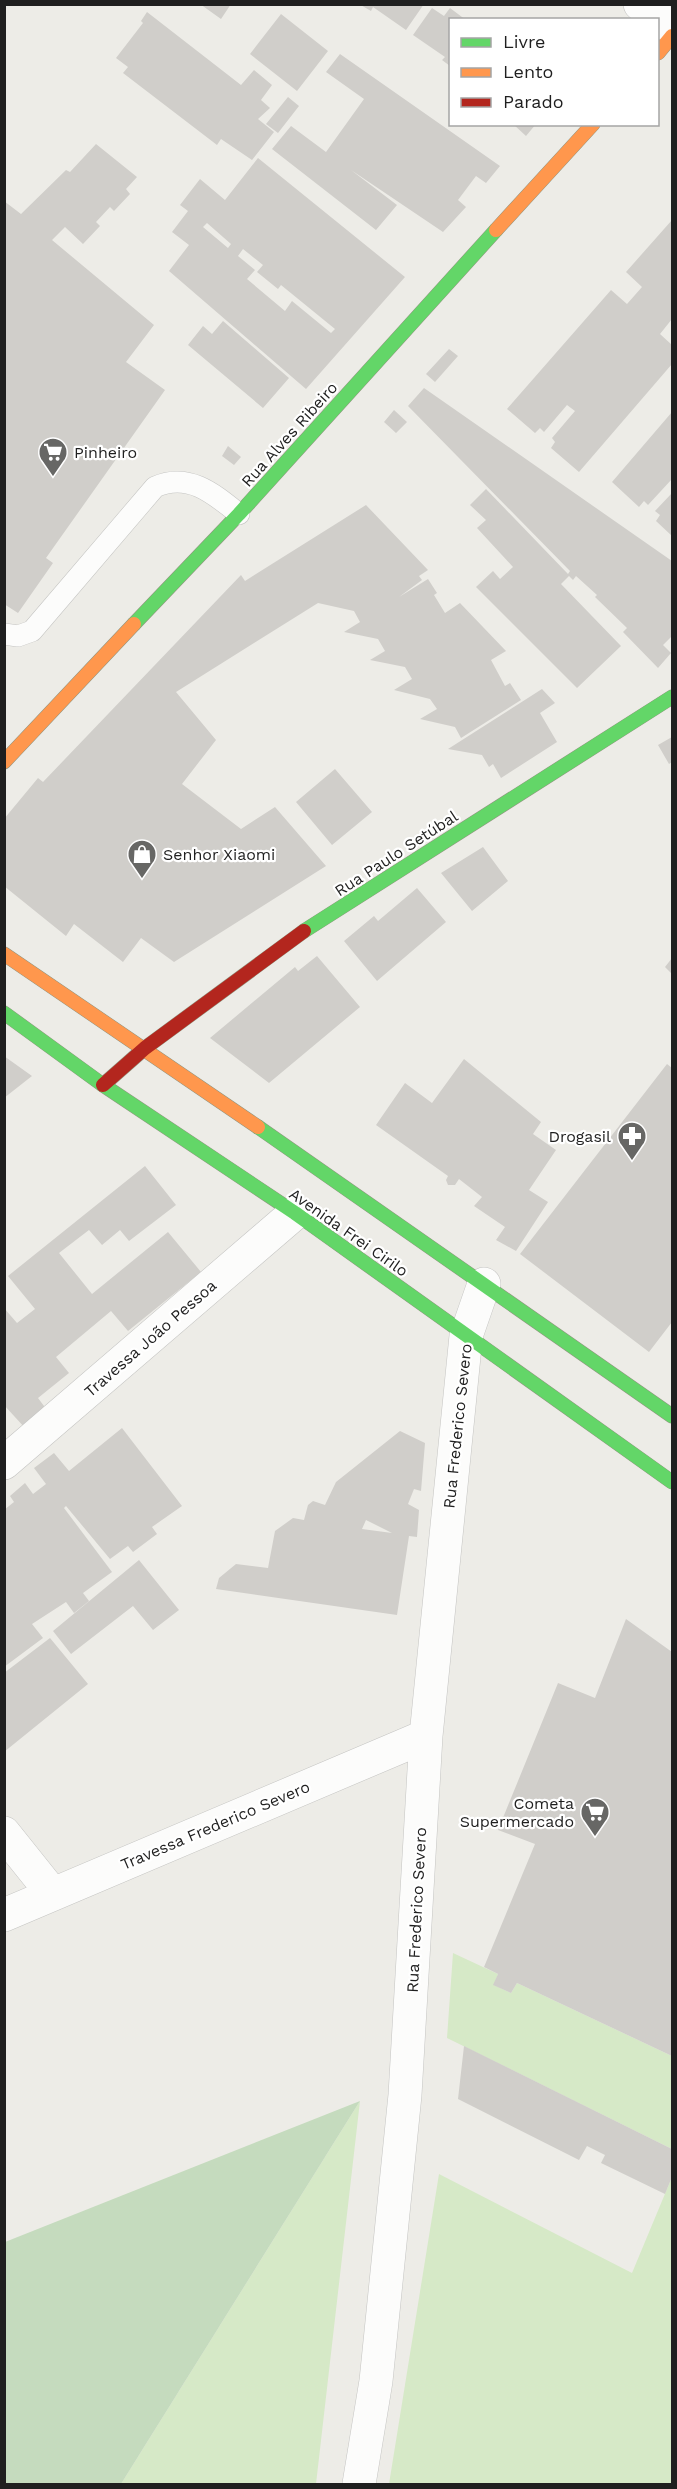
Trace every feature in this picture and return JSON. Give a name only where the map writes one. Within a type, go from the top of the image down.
[{"type":"main road","points":[[659,51],[672,36]]},
{"type":"main road","name":"Rua Alves Ribeiro","points":[[4,762],[239,514],[591,126]]},
{"type":"main road","name":"Rua Paulo Setúbal","points":[[103,1085],[145,1048],[290,940],[672,697]]},
{"type":"main road","points":[[4,954],[145,1048],[672,1416]]},
{"type":"main road","name":"Avenida Frei Cirilo","points":[[4,1013],[103,1085],[295,1213],[672,1482]]},
{"type":"street","points":[[640,4],[659,18]]},
{"type":"street","points":[[659,18],[672,28]]},
{"type":"street","name":"Travessa João Pessoa","points":[[4,1463],[295,1213]]},
{"type":"street","name":"Rua Frederico Severo","points":[[359,2484],[376,2381],[405,2095],[426,1736],[466,1336],[484,1284]]},
{"type":"street","name":"Travessa Frederico Severo","points":[[4,1915],[426,1736]]},
{"type":"street","points":[[4,1833],[52,1893]]},
{"type":"lane","points":[[4,634],[18,636],[32,631],[155,486],[169,480],[185,481],[203,488],[239,514]]},
{"type":"green space","points":[[453,1953],[498,1974],[494,1985],[511,1993],[517,1983],[672,2056],[672,2149],[447,2038]]},
{"type":"green space","points":[[360,2101],[316,2484],[121,2484]]},
{"type":"green space","points":[[360,2101],[121,2484],[5,2484],[5,2242]]},
{"type":"green space","points":[[439,2174],[632,2273],[672,2177],[672,2484],[389,2484]]},
{"type":"building","points":[[200,4],[231,4],[221,19]]},
{"type":"building","points":[[359,4],[424,4],[406,30],[373,7],[371,11]]},
{"type":"building","points":[[432,8],[444,16],[450,8],[463,18],[449,18],[449,65],[442,60],[445,57],[413,35]]},
{"type":"building","points":[[147,12],[241,85],[254,70],[272,85],[261,100],[270,108],[258,119],[274,132],[252,160],[221,139],[217,145],[123,73],[128,67],[116,58],[143,23],[141,21]]},
{"type":"building","points":[[281,14],[328,51],[297,91],[250,54]]},
{"type":"building","points":[[340,54],[500,166],[486,183],[476,176],[458,200],[466,207],[443,232],[351,170],[397,205],[376,230],[272,149],[291,126],[326,152],[364,99],[326,72]]},
{"type":"building","points":[[288,97],[299,106],[278,133],[266,124]]},
{"type":"building","points":[[515,126],[534,126],[526,136]]},
{"type":"building","name":"Pinheiro","points":[[96,144],[137,177],[126,189],[130,194],[114,211],[110,207],[96,222],[100,226],[83,244],[65,227],[52,240],[154,325],[126,362],[165,390],[46,558],[53,563],[18,613],[4,604],[4,201],[21,214],[66,170],[70,172]]},
{"type":"building","points":[[258,158],[405,277],[306,389],[169,271],[189,245],[172,232],[188,211],[180,205],[200,179],[225,200]],"holes":[[[207,223],[231,244],[228,248],[203,227]],[[243,249],[263,265],[257,272],[278,289],[281,285],[335,329],[331,333],[292,301],[285,311],[247,279],[255,270],[238,256]]]},
{"type":"building","points":[[672,220],[672,319],[660,334],[672,345],[672,364],[579,472],[551,448],[555,442],[552,438],[575,411],[567,405],[544,432],[540,428],[535,433],[507,409],[611,290],[627,304],[642,287],[626,272]]},
{"type":"building","points":[[223,321],[289,378],[263,408],[188,345],[203,326],[212,334]]},
{"type":"building","points":[[449,349],[458,356],[435,382],[426,374]]},
{"type":"building","points":[[424,388],[672,561],[672,636],[663,645],[671,653],[658,668],[623,632],[627,628],[595,597],[597,595],[576,576],[573,580],[569,576],[561,584],[621,646],[577,688],[476,587],[493,571],[500,579],[513,567],[477,528],[486,520],[470,505],[486,489],[568,574],[570,571],[408,406]]},
{"type":"building","points":[[394,410],[407,422],[396,433],[384,422]]},
{"type":"building","points":[[672,412],[672,479],[648,505],[644,501],[639,507],[612,482]]},
{"type":"building","points":[[228,446],[241,457],[234,465],[222,456]]},
{"type":"building","points":[[672,493],[672,536],[656,521],[660,515],[655,511]]},
{"type":"building","points":[[366,505],[428,570],[419,576],[422,580],[399,597],[428,579],[445,613],[460,603],[506,651],[491,660],[505,686],[510,683],[521,700],[461,738],[455,727],[420,719],[437,709],[430,699],[394,690],[412,679],[405,667],[370,660],[385,651],[378,639],[344,632],[360,622],[354,611],[318,603],[176,692],[216,740],[182,784],[241,829],[275,807],[326,866],[174,962],[141,938],[123,962],[74,924],[66,936],[4,886],[4,819],[38,778],[43,782],[241,575],[245,581]]},
{"type":"building","points":[[542,689],[555,703],[540,713],[557,742],[501,778],[493,764],[489,767],[482,755],[448,749]]},
{"type":"building","points":[[672,737],[672,762],[669,764],[658,745]]},
{"type":"building","points":[[335,769],[372,812],[332,845],[296,802]]},
{"type":"building","points":[[483,847],[508,881],[472,911],[441,873]]},
{"type":"building","points":[[417,888],[446,922],[377,981],[344,941],[374,916],[378,921]]},
{"type":"building","points":[[317,956],[360,1007],[269,1083],[210,1038],[295,967],[298,971]]},
{"type":"building","points":[[672,958],[672,974],[665,967]]},
{"type":"building","points":[[4,1056],[32,1076],[4,1098]]},
{"type":"building","points":[[464,1059],[541,1122],[533,1134],[556,1150],[529,1190],[548,1202],[516,1251],[496,1240],[505,1227],[474,1206],[482,1197],[459,1179],[455,1185],[448,1185],[446,1180],[448,1176],[376,1125],[405,1083],[432,1103]]},
{"type":"building","name":"Drogasil","points":[[667,1064],[672,1068],[672,1322],[649,1352],[520,1254]]},
{"type":"building","points":[[145,1166],[176,1205],[129,1241],[120,1230],[102,1245],[89,1230],[59,1253],[92,1294],[168,1232],[201,1272],[128,1331],[111,1311],[56,1357],[69,1373],[38,1398],[47,1410],[25,1428],[4,1405],[4,1308],[17,1323],[35,1309],[8,1276]]},
{"type":"building","points":[[122,1428],[182,1506],[152,1527],[157,1534],[133,1552],[128,1546],[110,1559],[66,1506],[64,1508],[112,1572],[83,1593],[89,1601],[74,1613],[66,1602],[32,1624],[43,1638],[4,1667],[4,1510],[14,1502],[10,1496],[25,1483],[33,1494],[46,1484],[34,1468],[54,1453],[69,1471]]},
{"type":"building","points":[[400,1431],[425,1443],[421,1491],[414,1489],[408,1504],[419,1510],[417,1537],[409,1536],[397,1615],[216,1589],[219,1578],[236,1564],[268,1568],[275,1531],[293,1518],[304,1520],[308,1505],[313,1501],[325,1505],[336,1482]],"holes":[[[366,1520],[392,1533],[362,1529]]]},
{"type":"building","points":[[139,1560],[179,1610],[153,1630],[133,1606],[71,1654],[53,1631]]},
{"type":"building","name":"Cometa Supermercado","points":[[626,1619],[672,1652],[672,2056],[517,1983],[511,1993],[493,1985],[498,1974],[484,1967],[535,1844],[498,1830],[558,1683],[595,1698]]},
{"type":"building","points":[[50,1638],[88,1684],[4,1752],[4,1673]]},
{"type":"building","points":[[464,2046],[672,2149],[672,2177],[665,2194],[601,2163],[605,2155],[587,2146],[579,2160],[458,2099]]},
{"type":"traffic: fast","points":[[134,624],[239,514],[496,230]]},
{"type":"traffic: fast","points":[[304,931],[672,697]]},
{"type":"traffic: fast","points":[[4,1013],[103,1085],[295,1213],[672,1482]]},
{"type":"traffic: fast","points":[[258,1127],[672,1416]]},
{"type":"traffic: slow","points":[[659,52],[672,36]]},
{"type":"traffic: slow","points":[[496,230],[591,126]]},
{"type":"traffic: slow","points":[[4,762],[134,624]]},
{"type":"traffic: slow","points":[[4,954],[258,1127]]},
{"type":"traffic: jam","points":[[103,1085],[145,1048],[304,931]]},
{"type":"place","name":"Pinheiro","points":[[53,478]]},
{"type":"place","name":"Senhor Xiaomi","points":[[142,880]]},
{"type":"place","name":"Drogasil","points":[[632,1162]]},
{"type":"place","name":"Cometa Supermercado","points":[[595,1838]]}]
